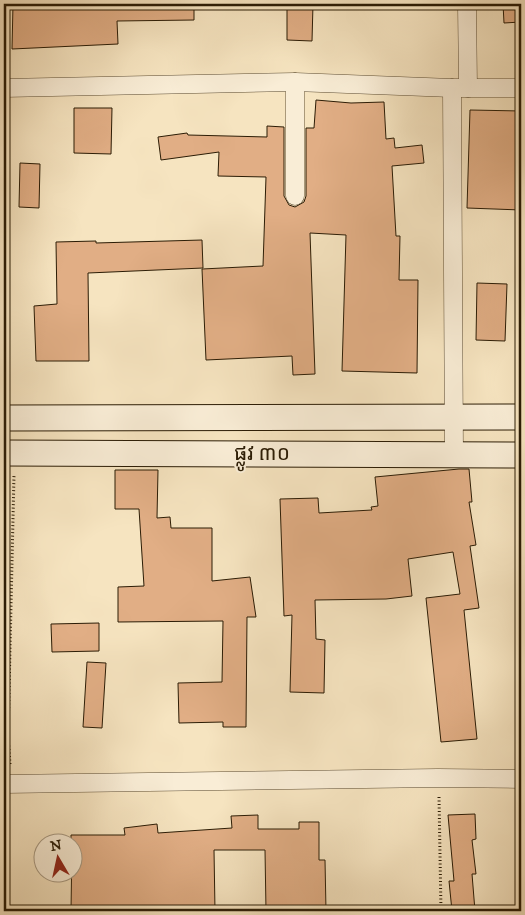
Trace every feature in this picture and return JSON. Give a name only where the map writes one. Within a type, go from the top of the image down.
[{"type":"street","points":[[454,455],[460,88],[467,4]]},
{"type":"street","points":[[295,82],[295,196]]},
{"type":"street","points":[[6,88],[295,82],[460,88],[521,88]]},
{"type":"street","name":"ផ្លូវ ៣០","points":[[5,418],[521,417]]},
{"type":"street","name":"ផ្លូវ ៣០","points":[[9,453],[521,454]]},
{"type":"street","points":[[8,784],[438,778],[521,779]]},
{"type":"path","points":[[5,418],[6,88]]},
{"type":"path","points":[[8,784],[9,453]]},
{"type":"path","points":[[438,778],[441,911]]},
{"type":"building","points":[[13,4],[194,4],[194,20],[117,21],[118,44],[12,49]]},
{"type":"building","points":[[287,4],[313,4],[312,41],[287,40]]},
{"type":"building","points":[[503,4],[521,4],[521,22],[504,23]]},
{"type":"building","points":[[316,100],[351,103],[384,102],[386,139],[394,138],[395,148],[422,145],[424,163],[392,166],[396,236],[400,236],[399,280],[418,280],[417,373],[342,371],[346,235],[310,233],[315,374],[293,375],[292,356],[206,360],[202,269],[263,266],[266,177],[218,176],[219,152],[161,160],[158,137],[187,133],[188,135],[267,137],[267,126],[284,127],[284,196],[289,205],[295,207],[304,202],[306,196],[306,128],[314,128]]},
{"type":"building","points":[[74,108],[112,108],[111,154],[74,153]]},
{"type":"building","points":[[470,110],[521,111],[521,210],[467,208]]},
{"type":"building","points":[[20,163],[40,164],[39,208],[19,207]]},
{"type":"building","points":[[202,240],[203,268],[88,273],[89,361],[36,361],[34,306],[57,304],[56,242],[96,241],[96,243]]},
{"type":"building","points":[[477,283],[507,284],[505,341],[476,340]]},
{"type":"building","points":[[469,469],[472,502],[469,502],[476,545],[470,546],[479,608],[464,610],[477,739],[441,742],[426,598],[460,594],[453,552],[408,559],[412,596],[386,599],[315,600],[316,639],[325,640],[324,693],[290,692],[292,615],[284,616],[280,499],[318,498],[319,513],[372,510],[371,507],[378,506],[375,477]]},
{"type":"building","points":[[115,470],[158,470],[157,518],[170,517],[171,528],[212,528],[212,581],[250,577],[256,617],[247,617],[246,727],[223,727],[223,722],[179,723],[178,683],[222,682],[223,621],[118,622],[118,587],[144,586],[139,509],[115,509]]},
{"type":"building","points":[[99,623],[99,651],[52,652],[51,624]]},
{"type":"building","points":[[87,662],[106,663],[102,728],[83,727]]},
{"type":"building","points":[[475,814],[476,839],[472,840],[476,874],[472,874],[475,911],[452,911],[449,881],[454,881],[448,815]]},
{"type":"building","points":[[258,815],[258,829],[299,829],[299,822],[319,822],[319,860],[325,860],[326,911],[266,911],[265,850],[214,850],[215,911],[71,911],[71,882],[82,882],[82,835],[125,835],[124,828],[157,824],[158,833],[232,828],[231,816]]}]
